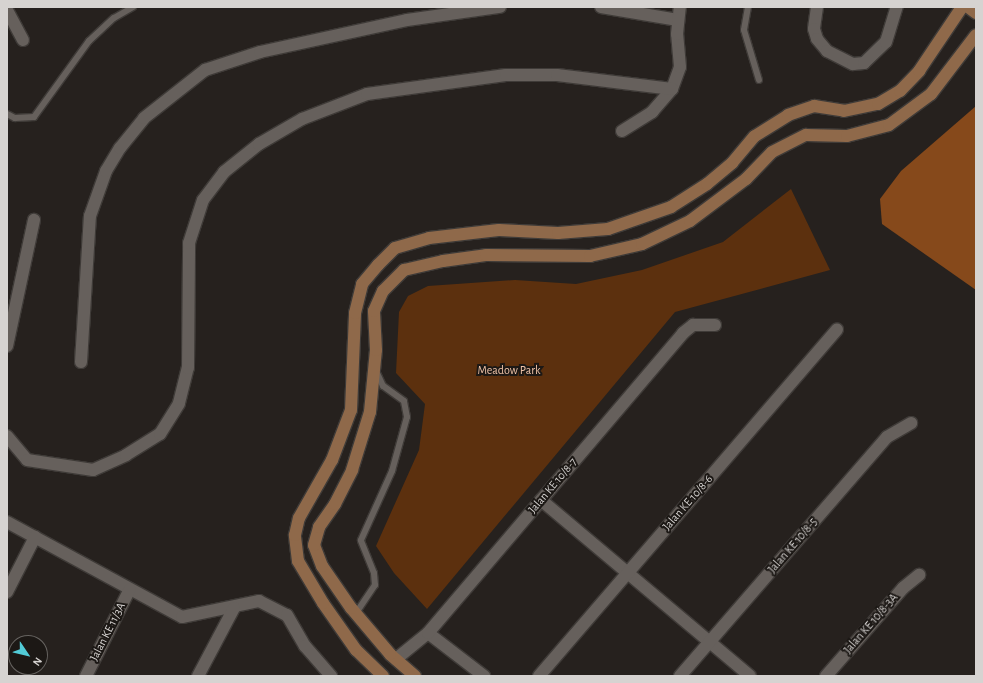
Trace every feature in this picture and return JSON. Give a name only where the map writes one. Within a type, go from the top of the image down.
[{"type":"street","points":[[81,362],[90,216],[106,171],[120,148],[144,118],[205,70],[260,52],[407,20],[500,7]]},
{"type":"street","points":[[601,7],[678,20]]},
{"type":"street","points":[[622,131],[652,112],[672,89],[680,67],[678,20],[680,7]]},
{"type":"street","points":[[817,7],[814,29],[817,39],[827,51],[853,64],[864,63],[886,42],[897,7]]},
{"type":"street","points":[[383,676],[356,650],[323,602],[298,561],[295,535],[299,518],[332,460],[351,410],[355,313],[362,284],[378,265],[396,248],[429,238],[499,230],[558,233],[608,229],[671,207],[707,184],[732,163],[755,136],[788,115],[814,106],[844,111],[878,104],[900,90],[919,71],[962,7]]},
{"type":"street","points":[[968,7],[976,13]]},
{"type":"street","points":[[11,10],[23,40]]},
{"type":"street","points":[[415,676],[396,659],[356,613],[322,566],[314,545],[318,527],[335,504],[352,470],[370,412],[374,368],[374,312],[383,290],[404,270],[486,255],[590,256],[642,244],[690,221],[746,180],[772,152],[806,135],[847,136],[889,126],[931,94],[976,35]]},
{"type":"street","points":[[7,436],[27,460],[93,470],[126,455],[160,434],[179,403],[188,368],[189,243],[203,200],[230,168],[259,144],[302,119],[367,94],[506,75],[557,75],[672,89]]},
{"type":"street","points":[[7,346],[34,220]]},
{"type":"street","name":"Jalan KE 10/8-7","points":[[396,659],[428,633],[683,333],[693,325],[715,325]]},
{"type":"street","name":"Jalan KE 10/8-6","points":[[539,676],[836,330]]},
{"type":"street","name":"Jalan KE 10/8-5","points":[[680,676],[887,437],[912,423]]},
{"type":"street","points":[[541,500],[750,676]]},
{"type":"street","points":[[7,522],[182,618],[234,608],[259,601],[287,615],[305,646],[331,676]]},
{"type":"street","points":[[7,592],[35,537]]},
{"type":"street","name":"Jalan KE 10/8-3A","points":[[826,676],[903,588],[919,575]]},
{"type":"street","name":"Jalan KE 11/3A","points":[[86,676],[130,589]]},
{"type":"street","points":[[198,676],[234,608]]},
{"type":"street","points":[[428,633],[484,676]]},
{"type":"lane","points":[[7,114],[15,118],[34,117],[89,41],[114,18],[133,7]]},
{"type":"lane","points":[[748,7],[744,30],[759,80]]},
{"type":"lane","points":[[356,613],[375,586],[374,573],[361,540],[392,471],[407,417],[404,401],[383,386],[374,368]]},
{"type":"green space","name":"Meadow Park","points":[[791,189],[830,270],[675,312],[427,609],[394,573],[376,546],[419,450],[425,404],[396,373],[399,312],[408,296],[428,286],[515,280],[576,284],[642,270],[723,242]]},
{"type":"shaded area","points":[[976,106],[976,290],[882,224],[880,199],[901,171]]}]
